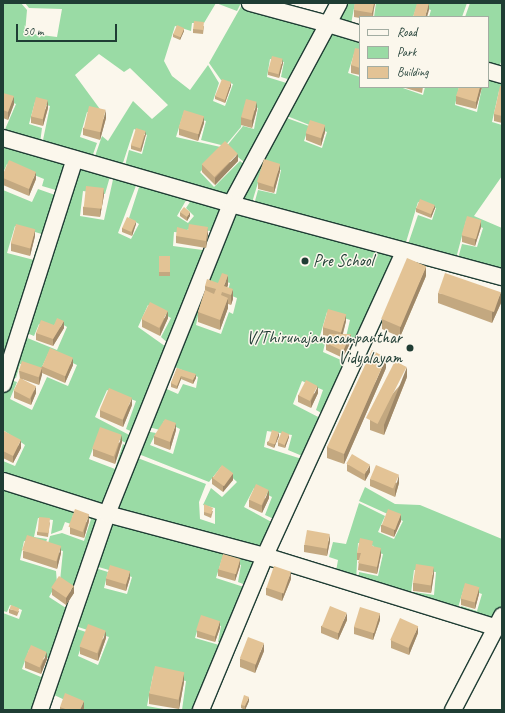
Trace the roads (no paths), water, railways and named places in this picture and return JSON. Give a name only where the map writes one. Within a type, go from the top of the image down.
[{"type":"street","points":[[250,3],[359,34]]},
{"type":"street","points":[[40,710],[107,514],[231,204],[339,3]]},
{"type":"street","points":[[489,71],[502,75]]},
{"type":"street","points":[[3,138],[231,204],[404,252],[502,277]]},
{"type":"street","points":[[3,384],[75,159]]},
{"type":"street","points":[[201,710],[265,556],[404,252]]},
{"type":"street","points":[[3,481],[107,514],[499,621],[453,710]]},
{"type":"place","name":"Pre School","points":[[305,261]]},
{"type":"place","name":"V/Thirunajanasampanthar Vidyalayam","points":[[410,348]]}]
